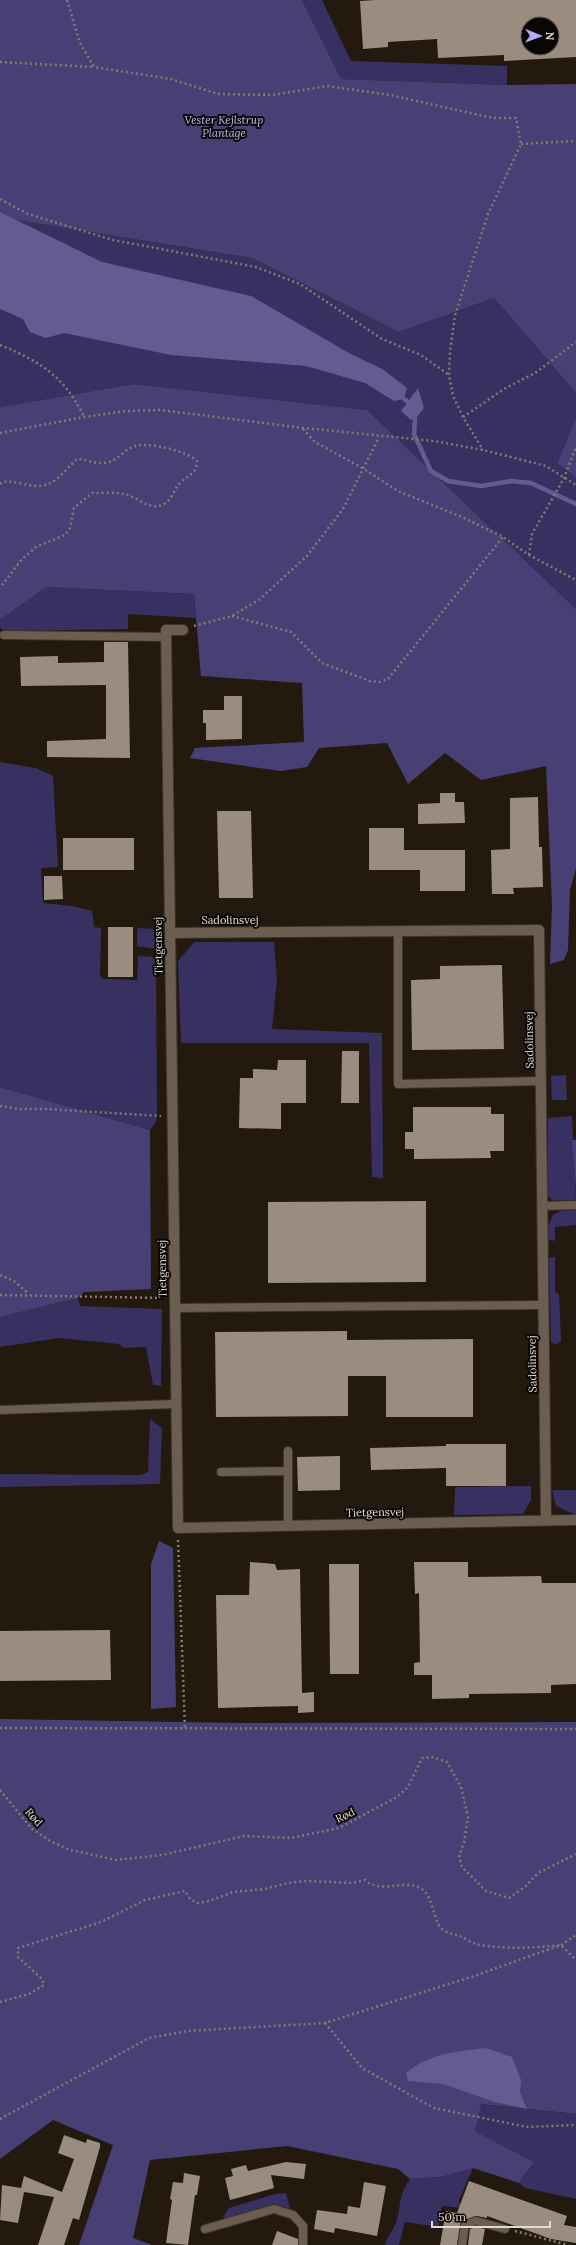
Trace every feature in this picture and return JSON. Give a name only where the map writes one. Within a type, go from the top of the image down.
[{"type":"street","points":[[166,637],[166,630],[183,630]]},
{"type":"street","name":"Tietgensvej","points":[[166,637],[178,1528],[576,1520]]},
{"type":"street","name":"Sadolinsvej","points":[[170,933],[539,930],[546,1521]]},
{"type":"lane","points":[[4,635],[166,637]]},
{"type":"lane","points":[[398,931],[398,1084],[541,1081]]},
{"type":"lane","points":[[542,1206],[576,1205]]},
{"type":"lane","points":[[175,1303],[543,1305]]},
{"type":"lane","points":[[0,1410],[176,1404]]},
{"type":"lane","points":[[288,1451],[288,1526]]},
{"type":"lane","points":[[221,1472],[288,1471]]},
{"type":"lane","points":[[204,2229],[274,2209],[293,2215],[303,2226],[303,2245]]},
{"type":"lane","points":[[462,2245],[465,2225],[476,2221],[505,2229]]},
{"type":"path","points":[[67,0],[80,43],[94,67]]},
{"type":"path","points":[[0,62],[94,67],[171,79],[218,94],[272,94],[327,86],[390,95],[493,118],[516,118],[521,144],[488,214],[455,315],[449,375],[453,396],[463,417],[483,450]]},
{"type":"path","points":[[521,144],[576,141]]},
{"type":"path","points":[[0,200],[28,214],[113,240],[264,270],[300,284],[382,339],[421,355],[449,375]]},
{"type":"path","points":[[463,417],[504,390],[535,373],[576,342]]},
{"type":"path","points":[[0,345],[23,354],[65,384],[76,399],[84,417]]},
{"type":"path","points":[[0,432],[126,411],[161,410],[379,437],[434,441],[483,450],[546,466],[576,485]]},
{"type":"path","points":[[303,428],[315,442],[364,468],[398,492],[464,518],[503,537],[529,555],[576,580]]},
{"type":"path","points":[[183,630],[217,619],[232,616],[260,599],[308,556],[342,509],[379,437]]},
{"type":"path","points":[[0,484],[10,481],[38,488],[50,484],[77,459],[88,459],[100,464],[110,462],[134,446],[149,445],[173,450],[192,457],[197,461],[197,467],[193,473],[181,482],[170,499],[163,504],[151,507],[124,494],[92,493],[74,508],[70,528],[65,535],[36,547],[22,559],[0,588]]},
{"type":"path","points":[[529,555],[532,534],[564,478],[576,447]]},
{"type":"path","points":[[232,616],[291,632],[322,662],[370,681],[380,682],[388,679],[503,537]]},
{"type":"path","points":[[0,1106],[20,1109],[46,1108],[172,1116]]},
{"type":"path","points":[[0,1276],[14,1281],[29,1294]]},
{"type":"path","points":[[0,1295],[175,1303]]},
{"type":"path","points":[[178,1528],[185,1729]]},
{"type":"path","points":[[0,1728],[576,1729]]},
{"type":"path","name":"Rød","points":[[0,1790],[31,1828],[50,1841],[70,1850],[116,1860],[162,1855],[244,1836],[291,1838],[339,1828],[398,1797],[408,1787],[422,1758],[433,1757],[447,1762],[461,1787],[468,1817],[464,1842],[459,1857],[462,1867],[486,1891],[509,1898],[526,1886],[538,1873],[576,1854]]},
{"type":"path","points":[[0,2002],[29,1994],[44,1985],[42,1979],[18,1957],[18,1948],[101,1922],[145,1900],[185,1891],[190,1899],[198,1902],[209,1901],[233,1892],[264,1889],[306,1881],[352,1883],[366,1880],[373,1886],[406,1884],[416,1886],[425,1891],[434,1914],[445,1931],[478,1945],[519,1949],[561,1945]]},
{"type":"path","points":[[0,2119],[149,2038],[187,2031],[324,2023],[474,1976],[561,1945],[576,1935]]},
{"type":"path","points":[[561,1945],[576,1960]]},
{"type":"path","points":[[324,2023],[362,2068],[434,2108],[527,2127],[576,2125]]},
{"type":"path","points":[[505,2229],[568,2245]]},
{"type":"shaded area","points":[[302,0],[322,0],[351,61],[507,66],[507,85],[341,79]]},
{"type":"shaded area","points":[[0,212],[16,220],[252,258],[399,332],[494,298],[576,393],[576,418],[557,463],[576,478],[576,609],[367,410],[134,384],[0,407]]},
{"type":"shaded area","points":[[0,212],[102,262],[251,296],[349,353],[384,370],[407,388],[404,399],[394,401],[365,383],[306,366],[171,355],[64,333],[46,338],[30,332],[23,319],[0,309]]},
{"type":"shaded area","points":[[418,388],[424,408],[417,417],[411,420],[401,411]]},
{"type":"shaded area","points":[[46,587],[194,594],[196,618],[128,614],[128,629],[5,631],[0,628],[0,620]]},
{"type":"shaded area","points":[[0,762],[36,768],[53,776],[58,867],[41,868],[43,903],[72,906],[92,911],[94,927],[101,928],[100,976],[104,979],[137,980],[138,956],[156,957],[157,1120],[150,1130],[0,1087]]},
{"type":"shaded area","points":[[137,928],[157,929],[156,949],[137,946]]},
{"type":"shaded area","points":[[194,942],[274,942],[277,980],[272,1029],[382,1033],[383,1178],[372,1177],[369,1043],[181,1043],[178,961]]},
{"type":"shaded area","points":[[566,1075],[567,1100],[552,1100],[551,1076]]},
{"type":"shaded area","points":[[572,1116],[576,1200],[552,1200],[548,1195],[548,1118]]},
{"type":"shaded area","points":[[576,1209],[576,1225],[555,1227],[555,1241],[548,1239],[549,1224],[553,1215],[561,1211]]},
{"type":"shaded area","points":[[555,1257],[555,1292],[559,1295],[561,1341],[556,1345],[551,1342],[549,1258]]},
{"type":"shaded area","points":[[78,1298],[80,1306],[162,1309],[161,1386],[153,1385],[146,1347],[123,1348],[119,1344],[59,1338],[0,1347],[0,1317]]},
{"type":"shaded area","points":[[150,1419],[162,1428],[160,1484],[0,1487],[0,1474],[141,1475],[148,1472]]},
{"type":"shaded area","points":[[531,1486],[531,1500],[523,1514],[454,1515],[455,1487]]},
{"type":"shaded area","points":[[552,1490],[576,1490],[576,1515],[556,1506]]},
{"type":"shaded area","points":[[486,2048],[512,2057],[521,2080],[520,2092],[527,2109],[495,2102],[443,2084],[408,2081],[406,2073],[415,2066],[434,2057],[443,2054]]},
{"type":"shaded area","points":[[480,2104],[576,2114],[576,2199],[525,2188],[519,2183],[534,2162],[475,2131]]},
{"type":"shaded area","points":[[473,2168],[459,2200],[461,2208],[442,2206],[438,2227],[405,2222],[399,2245],[385,2245],[397,2219],[403,2191],[410,2179],[441,2177]]},
{"type":"shaded area","points":[[286,2193],[290,2209],[281,2206],[227,2219],[223,2217],[229,2208],[275,2194]]},
{"type":"green space","name":"Vester Kejlstrup Plantage","points":[[0,0],[302,0],[341,79],[507,85],[576,84],[576,393],[494,298],[399,332],[252,258],[16,220],[0,212]]},
{"type":"green space","points":[[134,384],[367,410],[576,609],[576,868],[570,890],[568,950],[564,960],[550,964],[552,905],[546,766],[481,780],[445,753],[408,784],[387,743],[319,748],[307,767],[281,771],[190,758],[195,748],[304,742],[302,683],[201,676],[194,594],[46,587],[0,620],[0,407]]},
{"type":"green space","points":[[576,418],[576,478],[557,463]]},
{"type":"green space","points":[[0,1087],[150,1130],[151,1289],[84,1292],[78,1298],[0,1317]]},
{"type":"green space","points":[[572,1140],[576,1140],[576,1190]]},
{"type":"green space","points":[[159,1541],[173,1548],[176,1707],[151,1709],[151,1564]]},
{"type":"green space","points":[[0,1719],[240,1723],[576,1722],[576,2114],[481,2104],[475,2131],[534,2162],[519,2183],[473,2168],[441,2177],[410,2179],[398,2169],[287,2146],[150,2160],[133,2238],[152,2245],[79,2245],[113,2145],[53,2120],[0,2159]]},
{"type":"building","points":[[576,0],[576,57],[504,61],[504,55],[438,58],[437,39],[388,42],[388,47],[363,49],[360,1]]},
{"type":"building","points":[[104,642],[128,642],[130,758],[47,757],[47,741],[106,739],[106,685],[21,686],[20,657],[58,656],[58,663],[104,662]]},
{"type":"building","points":[[224,696],[242,696],[242,739],[206,740],[206,723],[203,723],[203,710],[224,710]]},
{"type":"building","points":[[440,793],[455,793],[455,802],[464,802],[465,823],[418,824],[418,804],[440,803]]},
{"type":"building","points":[[538,797],[539,847],[542,847],[543,887],[513,888],[514,894],[492,894],[491,850],[510,849],[510,798]]},
{"type":"building","points":[[217,811],[251,811],[253,898],[219,898]]},
{"type":"building","points":[[369,828],[404,828],[404,850],[465,850],[465,891],[420,891],[420,870],[369,870]]},
{"type":"building","points":[[63,838],[134,838],[134,870],[63,870]]},
{"type":"building","points":[[44,876],[62,876],[63,899],[44,900]]},
{"type":"building","points":[[108,927],[133,927],[133,977],[108,977]]},
{"type":"building","points":[[502,965],[504,1049],[412,1050],[411,980],[440,979],[440,966]]},
{"type":"building","points":[[342,1051],[359,1051],[359,1103],[341,1103]]},
{"type":"building","points":[[278,1060],[306,1060],[306,1103],[281,1103],[281,1129],[239,1128],[240,1078],[253,1078],[253,1069],[277,1070]]},
{"type":"building","points":[[413,1107],[491,1107],[491,1114],[504,1114],[504,1151],[490,1151],[491,1158],[414,1159],[414,1149],[405,1149],[405,1132],[413,1132]]},
{"type":"building","points":[[426,1201],[426,1282],[268,1283],[268,1202]]},
{"type":"building","points":[[347,1331],[347,1340],[473,1339],[473,1417],[386,1417],[386,1376],[348,1376],[348,1416],[216,1417],[215,1332]]},
{"type":"building","points":[[446,1444],[506,1444],[506,1486],[446,1486],[446,1468],[371,1470],[370,1448],[446,1446]]},
{"type":"building","points":[[340,1456],[340,1490],[298,1491],[297,1457]]},
{"type":"building","points":[[250,1562],[275,1564],[277,1570],[300,1569],[302,1693],[314,1692],[314,1712],[298,1713],[298,1706],[218,1708],[216,1595],[249,1595]]},
{"type":"building","points":[[414,1562],[468,1562],[468,1577],[541,1576],[542,1583],[576,1583],[576,1684],[551,1685],[551,1693],[469,1694],[469,1698],[432,1699],[432,1675],[414,1675],[414,1663],[420,1662],[419,1593],[415,1594]]},
{"type":"building","points":[[329,1564],[359,1564],[359,1674],[330,1674]]},
{"type":"building","points":[[110,1630],[111,1680],[0,1681],[0,1631]]},
{"type":"building","points":[[64,2135],[86,2143],[87,2139],[100,2143],[100,2147],[79,2220],[73,2218],[64,2245],[38,2245],[54,2197],[24,2192],[18,2223],[0,2220],[2,2185],[21,2188],[24,2176],[62,2192],[74,2159],[58,2153]]},
{"type":"building","points":[[286,2162],[306,2164],[304,2179],[271,2175],[274,2188],[230,2200],[225,2178],[233,2176],[231,2169],[246,2165],[248,2171]]},
{"type":"building","points":[[184,2173],[200,2176],[197,2195],[195,2195],[188,2245],[166,2243],[173,2182],[183,2183]]},
{"type":"building","points":[[469,2181],[567,2216],[564,2225],[576,2227],[576,2243],[551,2239],[487,2216],[487,2218],[477,2216],[461,2222],[457,2245],[440,2245],[446,2211],[457,2213]]},
{"type":"building","points":[[364,2182],[386,2186],[377,2236],[335,2228],[334,2233],[314,2229],[317,2210],[347,2214],[348,2206],[360,2208]]},
{"type":"building","points":[[476,2227],[485,2229],[482,2245],[468,2245],[470,2229]]},
{"type":"building","points":[[277,2231],[298,2239],[298,2245],[272,2245]]},
{"type":"waterway","points":[[404,399],[408,402]]},
{"type":"waterway","points":[[415,419],[414,434],[431,471],[448,481],[481,486],[511,481],[531,483],[576,504]]}]
